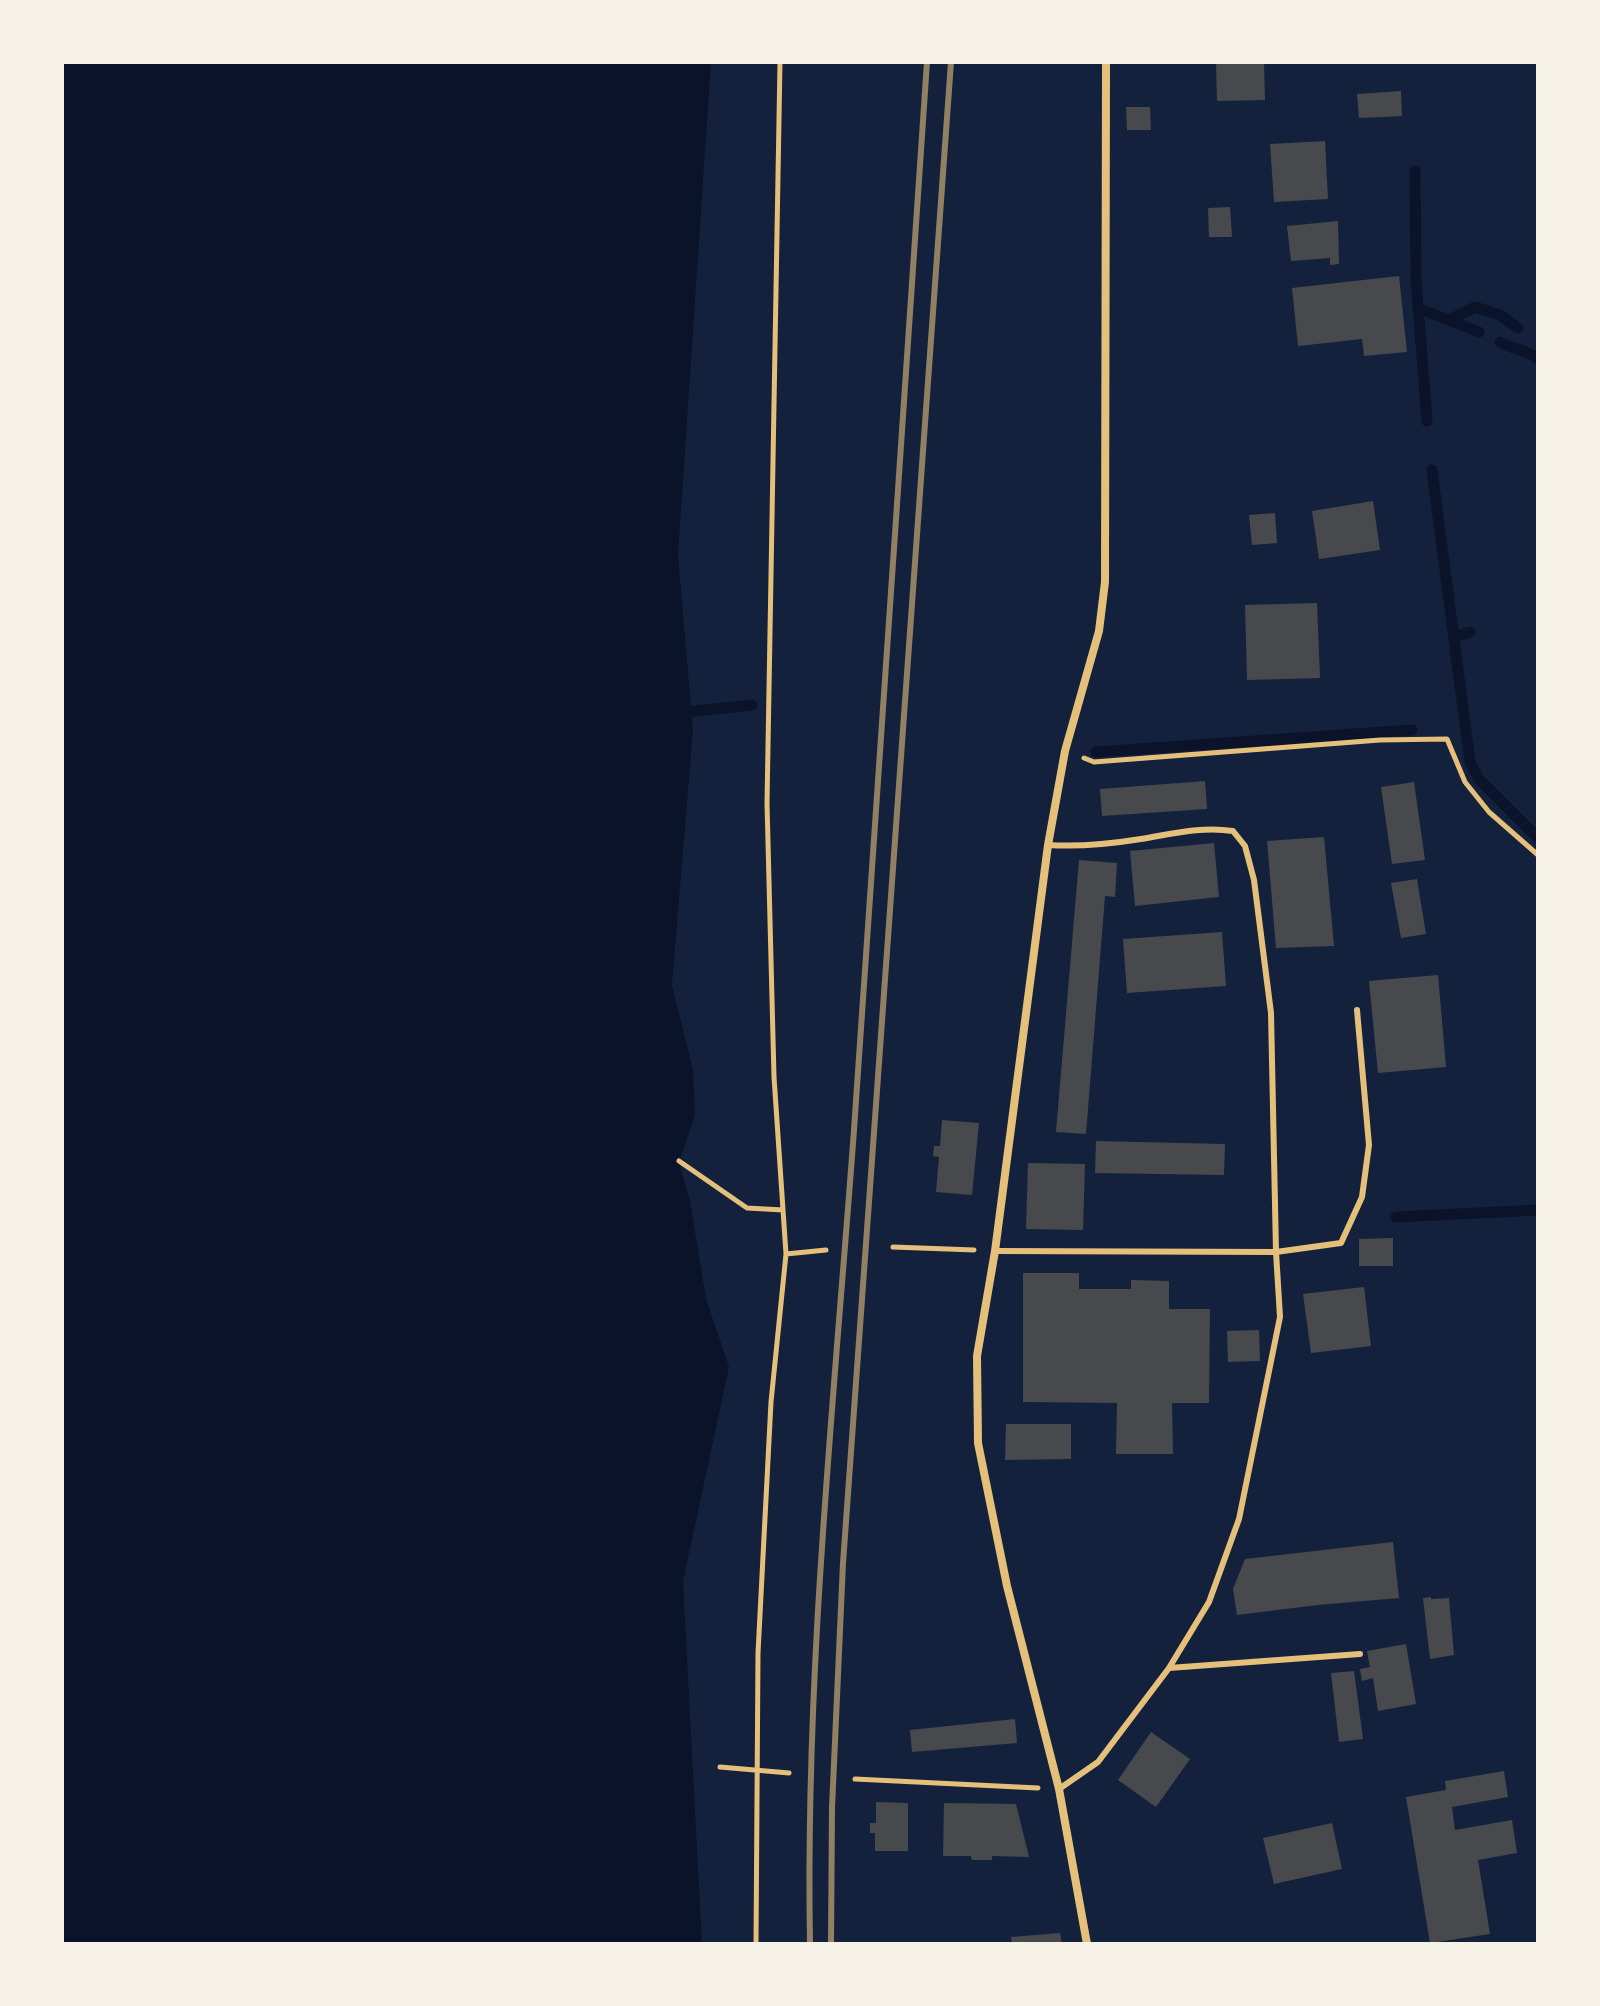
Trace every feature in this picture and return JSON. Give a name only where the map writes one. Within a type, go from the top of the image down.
[{"type":"street","points":[[1087,1944],[1059,1789],[1007,1586],[978,1443],[977,1356],[995,1251],[1048,845],[1065,751],[1099,631],[1105,582],[1106,62]]},
{"type":"lane","points":[[1048,845],[1071,847],[1119,842],[1210,827],[1233,831],[1245,846],[1254,880],[1271,1013],[1280,1317],[1239,1519],[1209,1602],[1169,1668],[1098,1762],[1059,1789]]},
{"type":"lane","points":[[995,1251],[1276,1252],[1341,1243],[1362,1197],[1369,1145],[1357,1010]]},
{"type":"lane","points":[[1169,1668],[1360,1654]]},
{"type":"path","points":[[756,1944],[758,1653],[771,1402],[786,1254],[774,1077],[767,803],[780,62]]},
{"type":"path","points":[[1065,751],[1094,762],[1380,740],[1447,739],[1465,782],[1481,802],[1538,855]]},
{"type":"path","points":[[679,1161],[747,1208],[783,1210]]},
{"type":"path","points":[[893,1247],[995,1251]]},
{"type":"path","points":[[786,1254],[826,1250]]},
{"type":"path","points":[[720,1767],[789,1773]]},
{"type":"path","points":[[855,1779],[1059,1789]]},
{"type":"water","points":[[62,62],[711,62],[678,555],[693,730],[672,985],[693,1070],[695,1115],[679,1162],[690,1201],[706,1299],[729,1367],[683,1581],[702,1944],[62,1944]]},
{"type":"building","points":[[1216,62],[1264,62],[1265,100],[1217,101]]},
{"type":"building","points":[[1401,91],[1402,116],[1359,118],[1357,94]]},
{"type":"building","points":[[1126,107],[1150,107],[1151,130],[1127,130]]},
{"type":"building","points":[[1325,141],[1328,199],[1274,202],[1270,144]]},
{"type":"building","points":[[1230,207],[1232,237],[1209,237],[1208,208]]},
{"type":"building","points":[[1338,221],[1339,264],[1330,265],[1330,258],[1291,261],[1287,226]]},
{"type":"building","points":[[1399,276],[1407,352],[1364,356],[1362,339],[1298,346],[1292,288]]},
{"type":"building","points":[[1373,501],[1380,550],[1319,559],[1312,511]]},
{"type":"building","points":[[1275,513],[1277,543],[1252,545],[1249,515]]},
{"type":"building","points":[[1317,603],[1320,678],[1247,680],[1245,605]]},
{"type":"building","points":[[1205,781],[1207,809],[1102,816],[1100,789]]},
{"type":"building","points":[[1414,782],[1425,860],[1392,864],[1381,787]]},
{"type":"building","points":[[1324,837],[1334,946],[1276,948],[1267,841]]},
{"type":"building","points":[[1214,843],[1219,897],[1135,906],[1130,851]]},
{"type":"building","points":[[1079,860],[1117,863],[1115,897],[1105,896],[1086,1134],[1056,1132]]},
{"type":"building","points":[[1417,879],[1426,934],[1401,938],[1391,883]]},
{"type":"building","points":[[1222,932],[1226,986],[1127,993],[1123,939]]},
{"type":"building","points":[[1438,975],[1446,1067],[1378,1073],[1369,981]]},
{"type":"building","points":[[942,1120],[979,1123],[972,1195],[936,1192],[939,1157],[933,1156],[934,1146],[940,1146]]},
{"type":"building","points":[[1096,1141],[1225,1144],[1224,1175],[1095,1173]]},
{"type":"building","points":[[1028,1163],[1085,1164],[1083,1230],[1026,1229]]},
{"type":"building","points":[[1393,1238],[1393,1266],[1359,1266],[1359,1239]]},
{"type":"building","points":[[1023,1273],[1079,1273],[1079,1289],[1131,1289],[1131,1280],[1169,1281],[1169,1309],[1210,1309],[1209,1403],[1172,1403],[1173,1454],[1116,1454],[1117,1403],[1023,1402]]},
{"type":"building","points":[[1364,1287],[1371,1346],[1311,1353],[1303,1294]]},
{"type":"building","points":[[1259,1330],[1260,1361],[1228,1362],[1227,1331]]},
{"type":"building","points":[[1006,1424],[1071,1424],[1071,1459],[1005,1460]]},
{"type":"building","points":[[1393,1542],[1399,1598],[1237,1615],[1233,1589],[1245,1559]]},
{"type":"building","points":[[1423,1598],[1449,1598],[1454,1655],[1430,1659]]},
{"type":"building","points":[[1406,1644],[1416,1704],[1378,1711],[1373,1678],[1362,1681],[1360,1669],[1370,1667],[1367,1651]]},
{"type":"building","points":[[1354,1671],[1363,1739],[1339,1742],[1331,1673]]},
{"type":"building","points":[[1015,1719],[1017,1743],[912,1752],[910,1730]]},
{"type":"building","points":[[1151,1732],[1190,1759],[1156,1807],[1118,1780]]},
{"type":"building","points":[[1504,1771],[1508,1797],[1452,1807],[1455,1830],[1512,1820],[1517,1853],[1478,1860],[1490,1934],[1430,1943],[1406,1797],[1446,1790],[1445,1781]]},
{"type":"building","points":[[876,1802],[908,1803],[908,1851],[875,1851],[875,1833],[870,1833],[870,1823],[876,1823]]},
{"type":"building","points":[[944,1803],[1016,1804],[1029,1857],[992,1856],[992,1860],[972,1860],[971,1856],[943,1856]]},
{"type":"building","points":[[1332,1823],[1342,1869],[1274,1884],[1263,1838]]},
{"type":"building","points":[[1060,1933],[1062,1944],[1012,1944],[1011,1937]]},
{"type":"waterway","points":[[1415,171],[1416,280],[1427,421]]},
{"type":"waterway","points":[[1449,320],[1475,307],[1500,315],[1518,328]]},
{"type":"waterway","points":[[1418,308],[1479,332]]},
{"type":"waterway","points":[[1500,342],[1538,359]]},
{"type":"waterway","points":[[1432,470],[1470,762],[1479,779],[1538,838]]},
{"type":"waterway","points":[[1454,637],[1470,632]]},
{"type":"waterway","points":[[677,713],[752,705]]},
{"type":"waterway","points":[[1096,752],[1412,730]]},
{"type":"waterway","points":[[1396,1217],[1538,1210]]},
{"type":"railway","points":[[810,1944],[816,1638],[864,996],[927,62]]},
{"type":"railway","points":[[831,1944],[832,1808],[843,1563],[951,62]]}]
